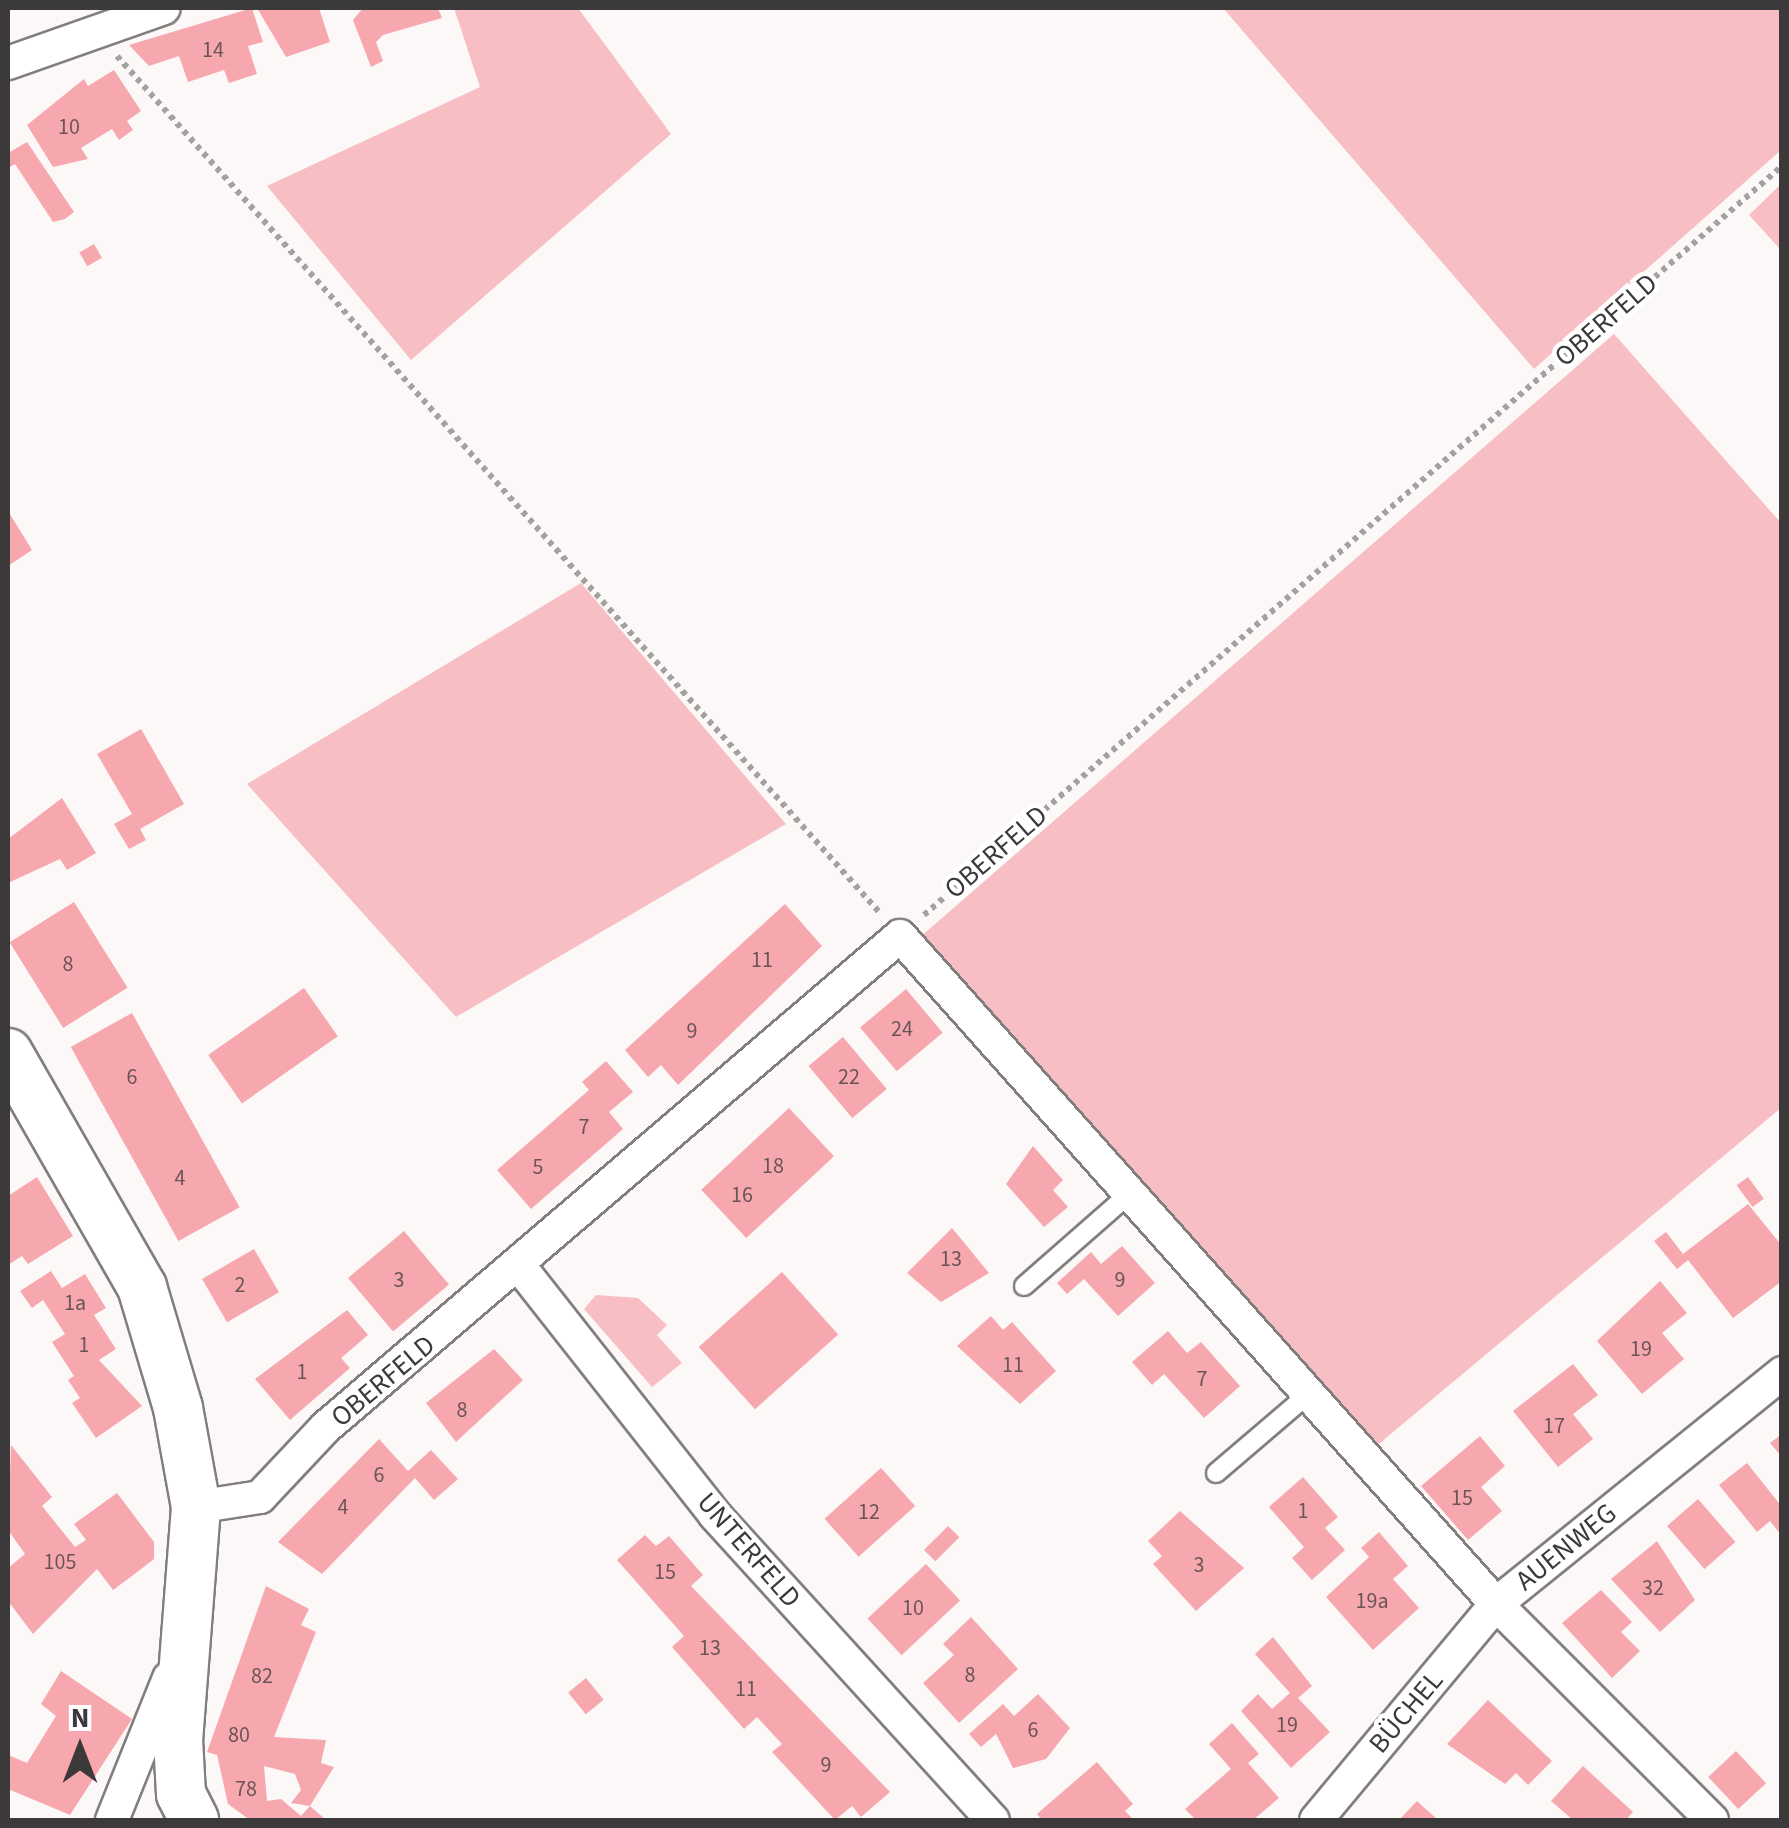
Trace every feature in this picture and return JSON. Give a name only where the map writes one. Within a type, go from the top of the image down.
[{"type":"street","points":[[8,63],[164,8]]},
{"type":"street","points":[[900,936],[1306,1396],[1496,1604]]},
{"type":"street","name":"OBERFELD","points":[[196,1507],[260,1497],[326,1427],[520,1267],[900,936]]},
{"type":"street","points":[[8,1053],[142,1287],[178,1408],[196,1507],[178,1739],[181,1794],[194,1820]]},
{"type":"street","name":"UNTERFELD","points":[[520,1267],[715,1515],[993,1820]]},
{"type":"street","name":"AUENWEG","points":[[1712,1820],[1496,1604],[1782,1373]]},
{"type":"street","name":"BÜCHEL","points":[[1316,1820],[1496,1604]]},
{"type":"street","points":[[112,1820],[190,1617]]},
{"type":"lane","points":[[1024,1286],[1129,1194]]},
{"type":"lane","points":[[1216,1473],[1306,1396]]},
{"type":"path","points":[[94,31],[900,936]]},
{"type":"path","name":"OBERFELD","points":[[900,936],[1782,166]]},
{"type":"shaded area","points":[[454,8],[578,8],[671,134],[411,360],[267,186],[480,87]]},
{"type":"shaded area","points":[[1223,8],[1781,8],[1781,150],[1534,369]]},
{"type":"shaded area","points":[[1781,184],[1781,250],[1749,215]]},
{"type":"shaded area","points":[[1614,334],[1781,523],[1781,1108],[1368,1453],[919,938]]},
{"type":"shaded area","points":[[581,583],[786,824],[456,1017],[247,784]]},
{"type":"shaded area","points":[[596,1295],[638,1298],[667,1325],[657,1335],[682,1363],[652,1387],[584,1309]]},
{"type":"building","points":[[252,8],[263,42],[248,46],[257,74],[229,83],[224,70],[188,82],[179,56],[149,66],[129,45]]},
{"type":"building","points":[[257,8],[319,8],[330,42],[286,57]]},
{"type":"building","points":[[363,8],[438,8],[442,18],[383,35],[376,42],[383,61],[371,67],[353,20]]},
{"type":"building","points":[[114,70],[141,111],[127,121],[133,130],[119,140],[112,129],[81,148],[88,159],[53,167],[27,125],[84,79],[88,86]]},
{"type":"building","points":[[27,142],[74,212],[65,219],[53,222],[15,164],[8,168],[8,153]]},
{"type":"building","points":[[94,244],[102,258],[87,266],[79,253]]},
{"type":"building","points":[[8,511],[32,550],[8,566]]},
{"type":"building","points":[[141,729],[184,804],[140,829],[146,840],[129,849],[114,824],[132,814],[97,754]]},
{"type":"building","points":[[62,798],[96,853],[67,870],[60,859],[8,883],[8,839]]},
{"type":"building","points":[[74,902],[128,988],[63,1028],[10,942]]},
{"type":"building","points":[[785,904],[822,946],[678,1085],[661,1065],[648,1077],[625,1050]]},
{"type":"building","points":[[304,988],[338,1036],[242,1103],[208,1055]]},
{"type":"building","points":[[906,989],[943,1033],[897,1071],[860,1028]]},
{"type":"building","points":[[132,1013],[240,1207],[178,1241],[71,1047]]},
{"type":"building","points":[[843,1037],[887,1089],[852,1118],[809,1066]]},
{"type":"building","points":[[606,1061],[633,1092],[609,1112],[623,1129],[531,1209],[497,1170],[589,1090],[582,1082]]},
{"type":"building","points":[[789,1108],[834,1156],[746,1238],[701,1190]]},
{"type":"building","points":[[1033,1146],[1063,1180],[1053,1190],[1068,1207],[1044,1227],[1006,1184]]},
{"type":"building","points":[[37,1177],[73,1236],[28,1264],[22,1256],[8,1265],[8,1196]]},
{"type":"building","points":[[1748,1177],[1764,1199],[1753,1207],[1737,1185]]},
{"type":"building","points":[[1748,1204],[1782,1246],[1782,1281],[1733,1318],[1688,1260],[1677,1269],[1654,1241],[1666,1232],[1683,1254]]},
{"type":"building","points":[[952,1228],[989,1273],[941,1302],[907,1273]]},
{"type":"building","points":[[404,1231],[449,1285],[393,1332],[348,1278]]},
{"type":"building","points":[[1122,1246],[1155,1283],[1118,1316],[1084,1279],[1067,1294],[1057,1283],[1091,1252],[1101,1264]]},
{"type":"building","points":[[254,1249],[279,1292],[227,1322],[202,1279]]},
{"type":"building","points":[[51,1271],[62,1288],[85,1274],[106,1308],[94,1315],[116,1349],[99,1360],[142,1406],[96,1438],[72,1403],[80,1398],[68,1380],[74,1376],[52,1342],[65,1334],[43,1300],[32,1308],[20,1291]]},
{"type":"building","points":[[782,1272],[838,1334],[755,1409],[699,1347]]},
{"type":"building","points":[[1660,1281],[1687,1313],[1662,1333],[1684,1359],[1642,1394],[1597,1341]]},
{"type":"building","points":[[347,1310],[368,1335],[341,1358],[350,1368],[290,1420],[255,1379]]},
{"type":"building","points":[[991,1316],[1003,1330],[1012,1322],[1056,1371],[1020,1404],[957,1346]]},
{"type":"building","points":[[1168,1331],[1187,1353],[1201,1342],[1240,1386],[1204,1418],[1164,1374],[1152,1385],[1132,1362]]},
{"type":"building","points":[[494,1349],[523,1380],[456,1442],[426,1403]]},
{"type":"building","points":[[1573,1364],[1598,1395],[1573,1414],[1593,1439],[1558,1467],[1513,1411]]},
{"type":"building","points":[[1782,1434],[1782,1457],[1770,1443]]},
{"type":"building","points":[[1480,1436],[1505,1466],[1481,1487],[1502,1511],[1468,1540],[1421,1486]]},
{"type":"building","points":[[379,1439],[408,1471],[431,1450],[458,1479],[434,1500],[415,1478],[322,1574],[278,1542]]},
{"type":"building","points":[[11,1445],[52,1497],[42,1506],[75,1547],[86,1540],[74,1524],[117,1493],[154,1542],[154,1559],[132,1576],[113,1590],[97,1569],[33,1634],[8,1601],[8,1568],[25,1554],[8,1530]]},
{"type":"building","points":[[1747,1463],[1782,1507],[1782,1536],[1770,1521],[1757,1532],[1719,1485]]},
{"type":"building","points":[[881,1468],[915,1506],[859,1557],[825,1519]]},
{"type":"building","points":[[1303,1477],[1338,1517],[1325,1528],[1345,1550],[1312,1580],[1292,1558],[1304,1547],[1269,1507]]},
{"type":"building","points":[[1698,1499],[1735,1542],[1704,1569],[1667,1526]]},
{"type":"building","points":[[1180,1511],[1244,1568],[1196,1611],[1153,1564],[1162,1556],[1148,1541]]},
{"type":"building","points":[[948,1526],[959,1537],[935,1561],[924,1550]]},
{"type":"building","points":[[1379,1532],[1408,1566],[1393,1579],[1419,1608],[1373,1650],[1326,1597],[1369,1557],[1361,1548]]},
{"type":"building","points":[[645,1535],[656,1546],[669,1536],[703,1575],[691,1586],[890,1792],[861,1817],[852,1806],[835,1820],[772,1752],[782,1744],[757,1717],[744,1729],[672,1647],[684,1636],[617,1560]]},
{"type":"building","points":[[1657,1541],[1695,1600],[1660,1632],[1611,1579]]},
{"type":"building","points":[[926,1564],[960,1601],[902,1655],[867,1619]]},
{"type":"building","points":[[266,1586],[309,1609],[301,1625],[316,1632],[274,1737],[326,1740],[321,1763],[334,1767],[310,1806],[326,1820],[250,1820],[228,1804],[217,1755],[207,1752]],"holes":[[[264,1766],[295,1774],[301,1790],[291,1803],[310,1806],[301,1816],[281,1799],[267,1801]]]},
{"type":"building","points":[[1601,1590],[1632,1622],[1621,1632],[1640,1651],[1612,1678],[1562,1623]]},
{"type":"building","points":[[971,1617],[1018,1669],[959,1723],[923,1683],[954,1655],[943,1644]]},
{"type":"building","points":[[1273,1637],[1312,1686],[1298,1698],[1330,1732],[1291,1768],[1241,1711],[1258,1694],[1272,1709],[1290,1693],[1255,1654]]},
{"type":"building","points":[[61,1671],[132,1719],[70,1815],[8,1789],[8,1755],[27,1763],[56,1716],[41,1704]]},
{"type":"building","points":[[586,1678],[604,1700],[586,1714],[568,1692]]},
{"type":"building","points":[[1038,1694],[1070,1728],[1046,1759],[1013,1768],[996,1734],[981,1747],[969,1734],[1003,1704],[1014,1716]]},
{"type":"building","points":[[1488,1700],[1552,1761],[1528,1785],[1516,1773],[1505,1784],[1447,1744]]},
{"type":"building","points":[[1232,1723],[1259,1754],[1248,1763],[1279,1798],[1253,1820],[1196,1820],[1185,1809],[1231,1769],[1209,1744]]},
{"type":"building","points":[[1736,1751],[1766,1783],[1738,1809],[1708,1777]]},
{"type":"building","points":[[1097,1762],[1133,1804],[1125,1811],[1134,1820],[1042,1820],[1037,1814]]},
{"type":"building","points":[[1583,1766],[1633,1812],[1626,1820],[1573,1820],[1551,1801]]},
{"type":"building","points":[[1417,1801],[1438,1820],[1399,1820]]}]
